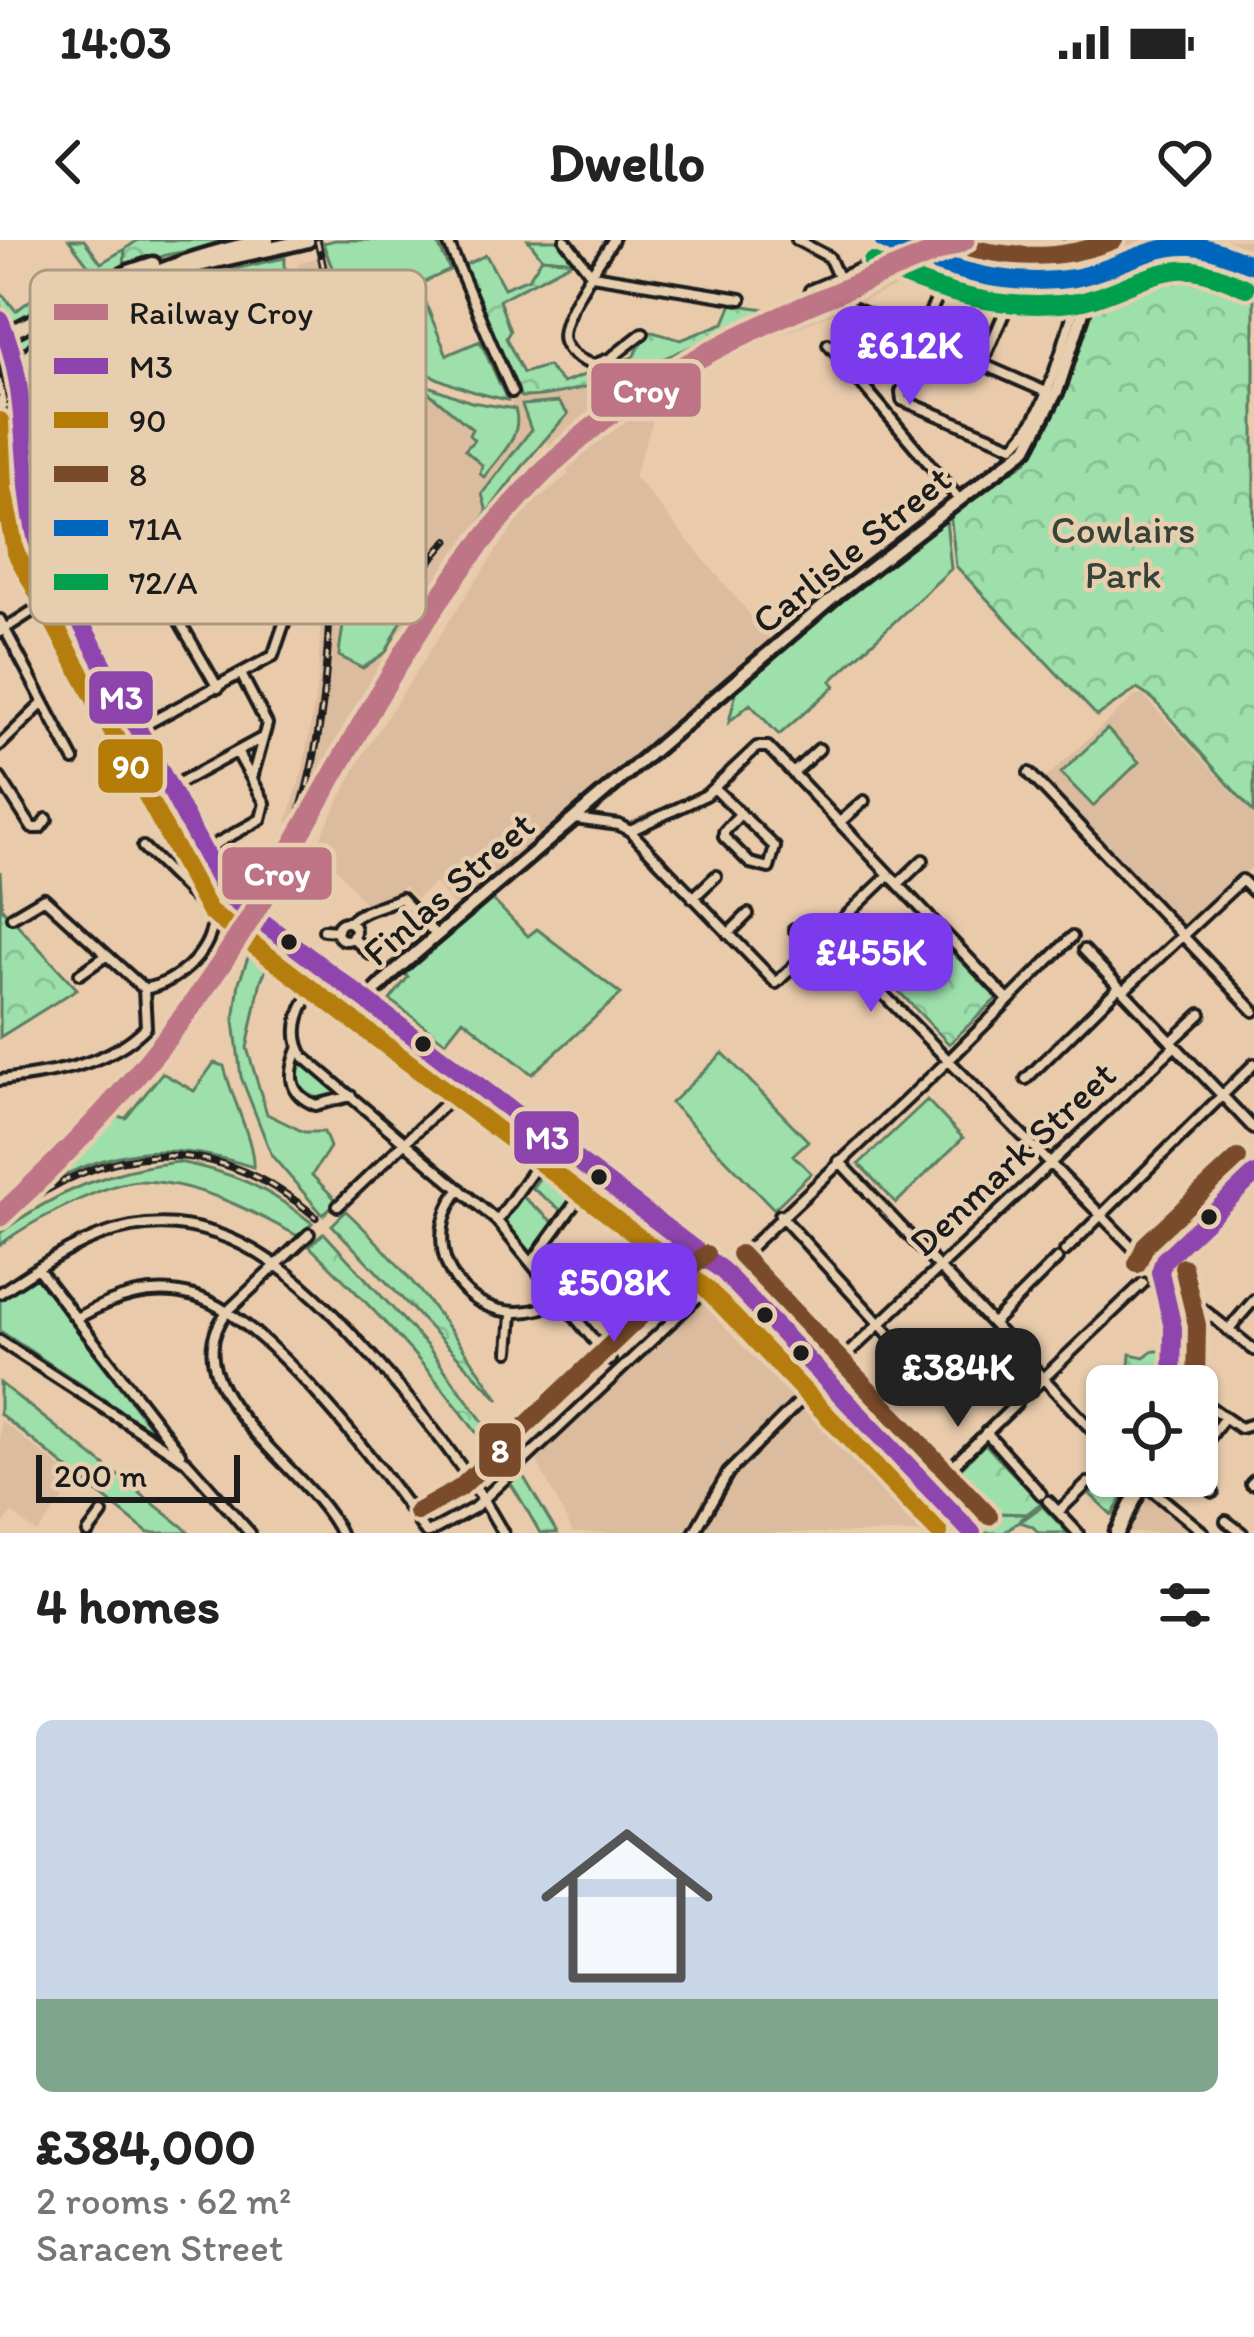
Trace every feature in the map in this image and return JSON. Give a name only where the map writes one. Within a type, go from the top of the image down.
[{"type":"main road","points":[[137,270],[267,240]]},
{"type":"main road","points":[[182,270],[308,240]]},
{"type":"main road","points":[[884,240],[944,267],[1019,279],[1082,277],[1153,251],[1183,246],[1254,265]]},
{"type":"main road","points":[[1072,240],[1082,277]]},
{"type":"main road","points":[[159,270],[195,256]]},
{"type":"main road","name":"Carlisle Street","points":[[575,819],[840,592],[1034,440],[1058,389],[1081,319],[1082,277]]},
{"type":"main road","points":[[0,320],[21,406],[23,524]]},
{"type":"main road","points":[[2,337],[30,323]]},
{"type":"main road","points":[[0,390],[30,356]]},
{"type":"main road","points":[[0,406],[30,372]]},
{"type":"main road","points":[[21,406],[30,396]]},
{"type":"main road","points":[[0,495],[21,492]]},
{"type":"main road","points":[[21,492],[30,520]]},
{"type":"main road","points":[[0,495],[30,538]]},
{"type":"main road","points":[[84,624],[217,881],[241,909],[723,1271],[972,1533]]},
{"type":"main road","name":"Finlas Street","points":[[365,1001],[575,819]]},
{"type":"main road","points":[[1172,1365],[1173,1328],[1160,1272],[1164,1260],[1254,1175]]},
{"type":"main road","points":[[1117,1533],[1133,1497]]},
{"type":"street","points":[[447,240],[512,392]]},
{"type":"street","points":[[565,240],[592,275],[741,299]]},
{"type":"street","points":[[613,240],[563,327],[563,341],[575,357],[593,365],[611,358],[643,333]]},
{"type":"street","points":[[797,240],[829,257],[838,279]]},
{"type":"street","points":[[812,290],[888,256],[897,247]]},
{"type":"street","points":[[944,267],[901,398],[1013,446],[1023,437],[1046,392],[1073,313]]},
{"type":"street","points":[[982,364],[1019,279]]},
{"type":"street","points":[[851,308],[1046,392]]},
{"type":"street","points":[[828,344],[959,499]]},
{"type":"street","points":[[30,611],[2,627],[74,760]]},
{"type":"street","points":[[181,624],[218,688]]},
{"type":"street","points":[[108,745],[273,656],[284,624]]},
{"type":"street","points":[[242,674],[267,724],[252,780]]},
{"type":"street","points":[[0,745],[43,703]]},
{"type":"street","points":[[170,788],[263,737]]},
{"type":"street","points":[[889,874],[776,983],[630,831],[692,803],[757,747],[768,747],[840,822],[1007,999]]},
{"type":"street","points":[[793,773],[819,749]]},
{"type":"street","points":[[201,852],[261,819],[265,802],[237,752]]},
{"type":"street","points":[[1029,773],[1254,1011]]},
{"type":"street","points":[[0,778],[32,828],[40,828],[46,819]]},
{"type":"street","points":[[714,788],[775,848],[769,868],[750,863],[724,837],[740,814]]},
{"type":"street","points":[[840,822],[864,801]]},
{"type":"street","name":"Finlas Street","points":[[575,819],[630,831]]},
{"type":"street","points":[[143,847],[213,922],[211,938],[181,974],[165,985],[144,989]]},
{"type":"street","points":[[898,884],[923,860]]},
{"type":"street","points":[[693,898],[716,876]]},
{"type":"street","points":[[1026,1079],[1242,880],[1254,892]]},
{"type":"street","points":[[195,898],[217,881]]},
{"type":"street","points":[[0,1080],[47,1075],[131,1043],[146,1027],[144,989],[44,898],[12,917]]},
{"type":"street","points":[[337,931],[362,910],[401,898],[437,936]]},
{"type":"street","points":[[728,934],[748,914]]},
{"type":"street","points":[[349,922],[355,929],[352,938]]},
{"type":"street","points":[[794,929],[813,949]]},
{"type":"street","points":[[324,930],[337,931],[344,940],[352,938]]},
{"type":"street","points":[[826,936],[1147,1262]]},
{"type":"street","points":[[79,1317],[107,1301],[138,1292],[196,1296],[228,1312],[276,1352],[372,1459],[427,1533],[461,1519],[484,1499],[950,1059],[1072,937]]},
{"type":"street","points":[[352,938],[370,954]]},
{"type":"street","points":[[1084,950],[1254,1130]]},
{"type":"street","points":[[80,974],[106,956]]},
{"type":"street","points":[[310,975],[328,989]]},
{"type":"street","points":[[319,982],[298,1019],[291,1077],[298,1096],[316,1106],[351,1096]]},
{"type":"street","name":"Denmark Street","points":[[837,1364],[1201,1014]]},
{"type":"street","points":[[298,1047],[496,1221],[610,1360]]},
{"type":"street","points":[[1065,1251],[1254,1064]]},
{"type":"street","points":[[338,1206],[471,1079]]},
{"type":"street","points":[[496,1221],[554,1142]]},
{"type":"street","points":[[839,1161],[1086,1424]]},
{"type":"street","points":[[532,1262],[596,1173]]},
{"type":"street","points":[[460,1188],[448,1204],[441,1227],[446,1260],[474,1298],[492,1310],[512,1315],[536,1313],[562,1299]]},
{"type":"street","points":[[780,1215],[919,1367]]},
{"type":"street","points":[[0,1293],[92,1237],[135,1226],[210,1232],[245,1245],[302,1282],[356,1338],[453,1454],[503,1533]]},
{"type":"street","points":[[650,1231],[657,1280],[676,1317]]},
{"type":"street","points":[[309,1234],[228,1312],[217,1325],[210,1350],[214,1376],[226,1398],[340,1533]]},
{"type":"street","points":[[993,1323],[1057,1259]]},
{"type":"street","points":[[38,1269],[186,1461],[250,1533]]},
{"type":"street","points":[[1028,1393],[1143,1282]]},
{"type":"street","points":[[1190,1300],[1254,1350]]},
{"type":"street","points":[[1228,1330],[1254,1300]]},
{"type":"street","points":[[509,1351],[512,1315]]},
{"type":"street","points":[[0,1341],[186,1461]]},
{"type":"street","points":[[694,1533],[728,1473],[824,1377]]},
{"type":"street","points":[[930,1488],[1016,1404]]},
{"type":"street","points":[[1218,1414],[1240,1428],[1254,1424]]},
{"type":"street","points":[[1218,1426],[1224,1418]]},
{"type":"street","points":[[986,1432],[1078,1533]]},
{"type":"street","points":[[1058,1512],[1086,1485]]},
{"type":"street","points":[[1162,1497],[1204,1533]]},
{"type":"street","points":[[88,1533],[102,1514]]},
{"type":"street","points":[[1226,1521],[1242,1533]]},
{"type":"shaded area","points":[[930,240],[987,240],[926,275],[723,358],[644,413],[653,421],[634,476],[777,647],[458,911],[435,883],[416,899],[404,886],[382,903],[366,905],[317,844],[363,754],[524,510],[569,474],[545,440],[492,506],[426,603],[426,384],[479,403],[512,405],[508,391],[515,388],[522,397],[558,395],[812,298]]},
{"type":"shaded area","points":[[1072,240],[1254,240],[1254,265],[1183,246],[1082,277]]},
{"type":"shaded area","points":[[327,254],[331,270],[298,270],[298,264]]},
{"type":"shaded area","points":[[321,624],[412,624],[296,829],[287,822],[303,769],[318,680]]},
{"type":"shaded area","points":[[1143,695],[1254,816],[1254,865],[1183,935],[1039,784],[1134,697]]},
{"type":"shaded area","points":[[723,1271],[971,1533],[573,1533],[537,1461]]},
{"type":"shaded area","points":[[0,1420],[78,1481],[37,1533],[12,1513],[0,1529]]},
{"type":"shaded area","points":[[1132,1497],[1160,1497],[1204,1533],[1118,1533]]},
{"type":"green space","points":[[69,240],[84,240],[101,263],[125,249],[124,270],[91,269]]},
{"type":"green space","points":[[138,240],[248,240],[166,255],[127,270],[125,249]]},
{"type":"green space","points":[[436,240],[450,270],[426,281],[426,270],[334,270],[323,243]]},
{"type":"green space","points":[[528,240],[558,240],[574,261],[542,258]]},
{"type":"green space","points":[[486,255],[504,288],[529,278],[542,258],[574,261],[499,300],[510,331],[506,338],[523,373],[547,366],[563,383],[633,357],[649,331],[681,340],[724,323],[732,304],[771,310],[615,378],[551,395],[521,397],[463,266]]},
{"type":"green space","points":[[285,258],[285,270],[232,270]]},
{"type":"green space","name":"Cowlairs Park","points":[[1202,259],[1254,275],[1254,813],[1153,699],[1137,689],[1097,716],[956,566],[950,513],[1027,461],[1059,399],[1098,289],[1150,264]]},
{"type":"green space","points":[[0,291],[16,311],[30,300],[30,316],[13,324],[5,318]]},
{"type":"green space","points":[[426,304],[447,355],[480,341],[507,400],[426,373]]},
{"type":"green space","points":[[30,332],[30,351],[23,357],[15,340]]},
{"type":"green space","points":[[426,385],[471,402],[515,409],[513,437],[484,477],[482,465],[465,450],[474,440],[469,435],[472,429],[426,390]]},
{"type":"green space","points":[[558,402],[568,414],[474,532],[487,512],[482,494],[531,430],[522,405]]},
{"type":"green space","points":[[945,510],[951,569],[831,681],[835,686],[779,735],[750,704],[729,722],[739,679]]},
{"type":"green space","points":[[342,624],[400,624],[386,652],[363,668],[339,656]]},
{"type":"green space","points":[[413,624],[414,624],[374,690],[371,688]]},
{"type":"green space","points":[[1107,729],[1139,762],[1093,806],[1061,773]]},
{"type":"green space","points":[[0,871],[2,908],[77,989],[0,1037]]},
{"type":"green space","points":[[492,899],[528,936],[537,929],[621,994],[532,1074],[463,1019],[445,1042],[390,1000],[408,977],[404,973]]},
{"type":"green space","points":[[935,935],[997,998],[949,1044],[888,980]]},
{"type":"green space","points":[[256,936],[275,951],[261,980],[247,1048],[267,1114],[304,1132],[324,1132],[330,1147],[312,1175],[337,1201],[323,1215],[272,1156],[241,1077],[234,1021],[239,982]]},
{"type":"green space","points":[[723,1053],[808,1141],[793,1155],[811,1173],[774,1209],[671,1103]]},
{"type":"green space","points":[[301,1059],[340,1097],[318,1100],[304,1095],[296,1072],[296,1060]]},
{"type":"green space","points":[[214,1063],[224,1066],[253,1167],[198,1154],[148,1152],[99,1161],[47,1184],[113,1116],[126,1118],[162,1073],[194,1091]]},
{"type":"green space","points":[[927,1100],[963,1138],[896,1203],[859,1164]]},
{"type":"green space","points":[[554,1159],[584,1182],[562,1211],[532,1188]]},
{"type":"green space","points":[[178,1162],[249,1183],[312,1223],[298,1236],[203,1192],[142,1181],[68,1205],[0,1245],[0,1233],[63,1194],[129,1170]]},
{"type":"green space","points":[[522,1196],[554,1223],[533,1256],[503,1222]]},
{"type":"green space","points":[[346,1211],[428,1301],[499,1400],[332,1225]]},
{"type":"green space","points":[[324,1233],[428,1347],[525,1479],[557,1533],[540,1533],[491,1453],[436,1380],[309,1246]]},
{"type":"green space","points":[[662,1238],[704,1270],[673,1301],[660,1262]]},
{"type":"green space","points":[[36,1277],[155,1433],[0,1331],[0,1301]]},
{"type":"green space","points":[[1161,1351],[1161,1365],[1129,1365],[1130,1354],[1144,1357]]},
{"type":"green space","points":[[0,1383],[189,1533],[148,1533],[0,1414]]},
{"type":"green space","points":[[985,1444],[1041,1503],[1027,1514],[1001,1513],[980,1519],[945,1484]]},
{"type":"green space","points":[[945,1484],[980,1519],[1001,1513],[1027,1514],[1004,1533],[984,1533],[940,1488]]},
{"type":"green space","points":[[1093,1497],[1123,1497],[1112,1515]]},
{"type":"green space","points":[[1042,1506],[1068,1533],[1039,1533],[1020,1522]]},
{"type":"railway","points":[[317,240],[323,270]]},
{"type":"railway","points":[[426,566],[448,540]]},
{"type":"railway","points":[[269,887],[307,788],[318,736],[329,624]]},
{"type":"railway","points":[[0,1220],[79,1174],[119,1161],[158,1156],[198,1158],[237,1169],[277,1188],[316,1217]]},
{"type":"rail line","name":"Croy","points":[[426,619],[524,492],[621,406],[763,325],[964,240]]},
{"type":"rail line","name":"Croy","points":[[0,1216],[99,1117],[188,1010],[280,869],[423,624]]},
{"type":"transit line","name":"71A","points":[[883,240],[952,268],[1024,281],[1074,278],[1176,247],[1207,248],[1254,265]]},
{"type":"transit line","name":"8","points":[[943,240],[1029,256],[1071,252],[1114,240]]},
{"type":"transit line","name":"72/A","points":[[872,262],[946,291],[1024,305],[1078,302],[1178,270],[1206,273],[1246,288]]},
{"type":"transit line","name":"M3","points":[[0,320],[21,402],[30,499]]},
{"type":"transit line","name":"90","points":[[0,421],[3,488],[15,551],[30,579]]},
{"type":"transit line","name":"90","points":[[54,624],[209,911],[707,1289],[939,1533]]},
{"type":"transit line","name":"M3","points":[[82,624],[227,895],[723,1271],[972,1533]]},
{"type":"transit line","name":"8","points":[[1137,1264],[1146,1244],[1238,1158]]},
{"type":"transit line","name":"M3","points":[[1160,1272],[1164,1260],[1254,1175]]},
{"type":"transit line","name":"8","points":[[417,1512],[460,1488],[706,1254]]},
{"type":"transit line","name":"8","points":[[740,1254],[989,1516]]},
{"type":"transit line","name":"8","points":[[1183,1267],[1197,1325],[1196,1365]]},
{"type":"transit line","name":"M3","points":[[1160,1272],[1173,1328],[1172,1365]]}]
